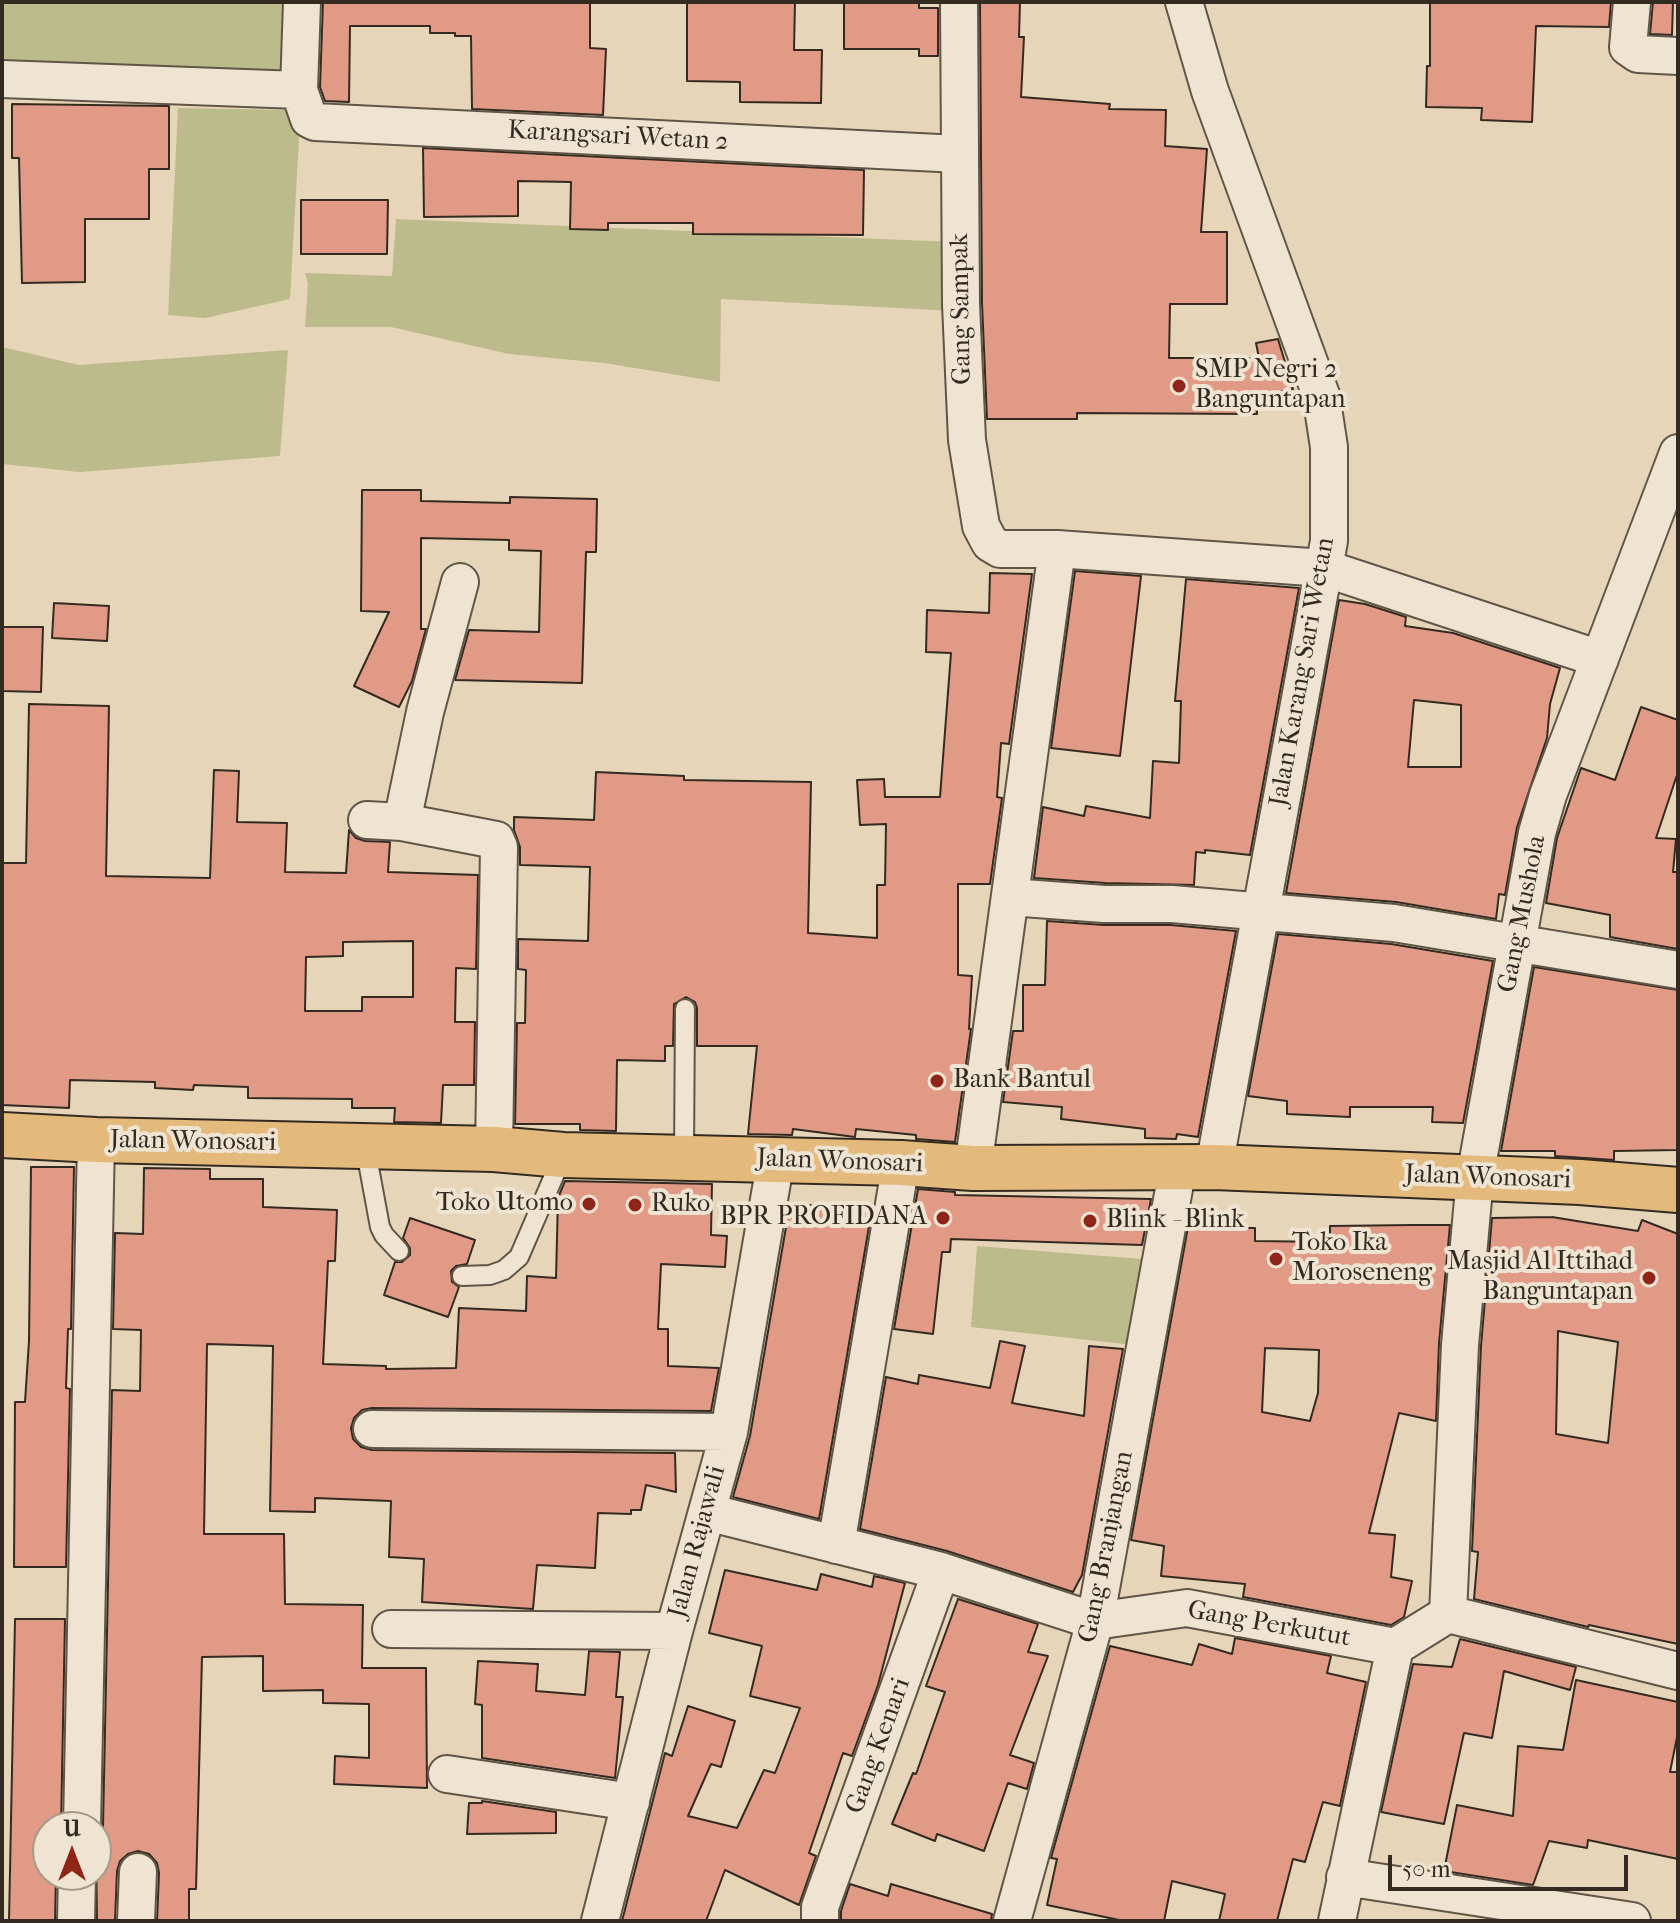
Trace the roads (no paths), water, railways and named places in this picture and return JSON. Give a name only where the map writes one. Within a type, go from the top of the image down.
[{"type":"main road","name":"Jalan Wonosari","points":[[2,1135],[494,1149],[563,1155],[684,1156],[973,1168],[1196,1167],[1475,1177],[1678,1190]]},
{"type":"street","points":[[2,79],[299,90],[302,2]]},
{"type":"street","name":"Gang Sampak","points":[[959,2],[961,304],[967,440],[981,526],[990,543],[1000,549],[1057,549]]},
{"type":"street","name":"Jalan Karang Sari Wetan","points":[[1184,2],[1210,91],[1321,395],[1329,447],[1329,541],[1259,912],[1196,1167]]},
{"type":"street","points":[[1632,2],[1628,47],[1638,54],[1678,56]]},
{"type":"street","name":"Karangsari Wetan 2","points":[[299,90],[309,119],[320,123],[959,154]]},
{"type":"street","name":"Gang Mushola","points":[[1448,1614],[1460,1345],[1475,1177],[1537,833],[1548,795],[1678,453]]},
{"type":"street","points":[[973,1168],[1057,549],[1324,568],[1600,659]]},
{"type":"street","points":[[460,582],[425,712],[384,821],[486,836],[496,840],[499,847],[494,1149]]},
{"type":"street","points":[[1010,897],[1104,904],[1172,904],[1394,923],[1678,970]]},
{"type":"street","points":[[82,1811],[96,1140]]},
{"type":"street","name":"Jalan Rajawali","points":[[600,1921],[674,1631],[729,1432],[776,1159]]},
{"type":"street","points":[[836,1545],[901,1163]]},
{"type":"street","name":"Gang Branjangan","points":[[1012,1921],[1095,1621],[1196,1167]]},
{"type":"street","points":[[372,1429],[729,1432]]},
{"type":"street","points":[[707,1512],[941,1571],[1095,1621]]},
{"type":"street","name":"Gang Kenari","points":[[820,1921],[820,1907],[941,1571]]},
{"type":"street","name":"Gang Perkutut","points":[[1095,1621],[1187,1608],[1395,1647]]},
{"type":"street","points":[[1337,1921],[1395,1647],[1448,1614],[1678,1671]]},
{"type":"street","points":[[391,1629],[674,1631]]},
{"type":"street","points":[[447,1774],[631,1802]]},
{"type":"street","points":[[136,1921],[138,1872]]},
{"type":"street","points":[[1345,1877],[1531,1912],[1632,1921]]},
{"type":"street","points":[[76,1921],[77,1891]]},
{"type":"lane","points":[[684,1156],[685,1009]]},
{"type":"lane","points":[[365,1146],[380,1227],[399,1251]]},
{"type":"lane","points":[[462,1276],[490,1275],[504,1270],[519,1257],[563,1155]]},
{"type":"place","name":"SMP Negri 2 Banguntapan","points":[[1179,386]]},
{"type":"place","name":"Bank Bantul","points":[[937,1081]]},
{"type":"place","name":"Toko Utomo","points":[[589,1204]]},
{"type":"place","name":"Ruko","points":[[635,1205]]},
{"type":"place","name":"BPR PROFIDANA","points":[[943,1218]]},
{"type":"place","name":"Blink - Blink","points":[[1090,1221]]},
{"type":"place","name":"Toko Ika Moroseneng","points":[[1276,1259]]},
{"type":"place","name":"Masjid Al Ittihad Banguntapan","points":[[1649,1278]]}]
